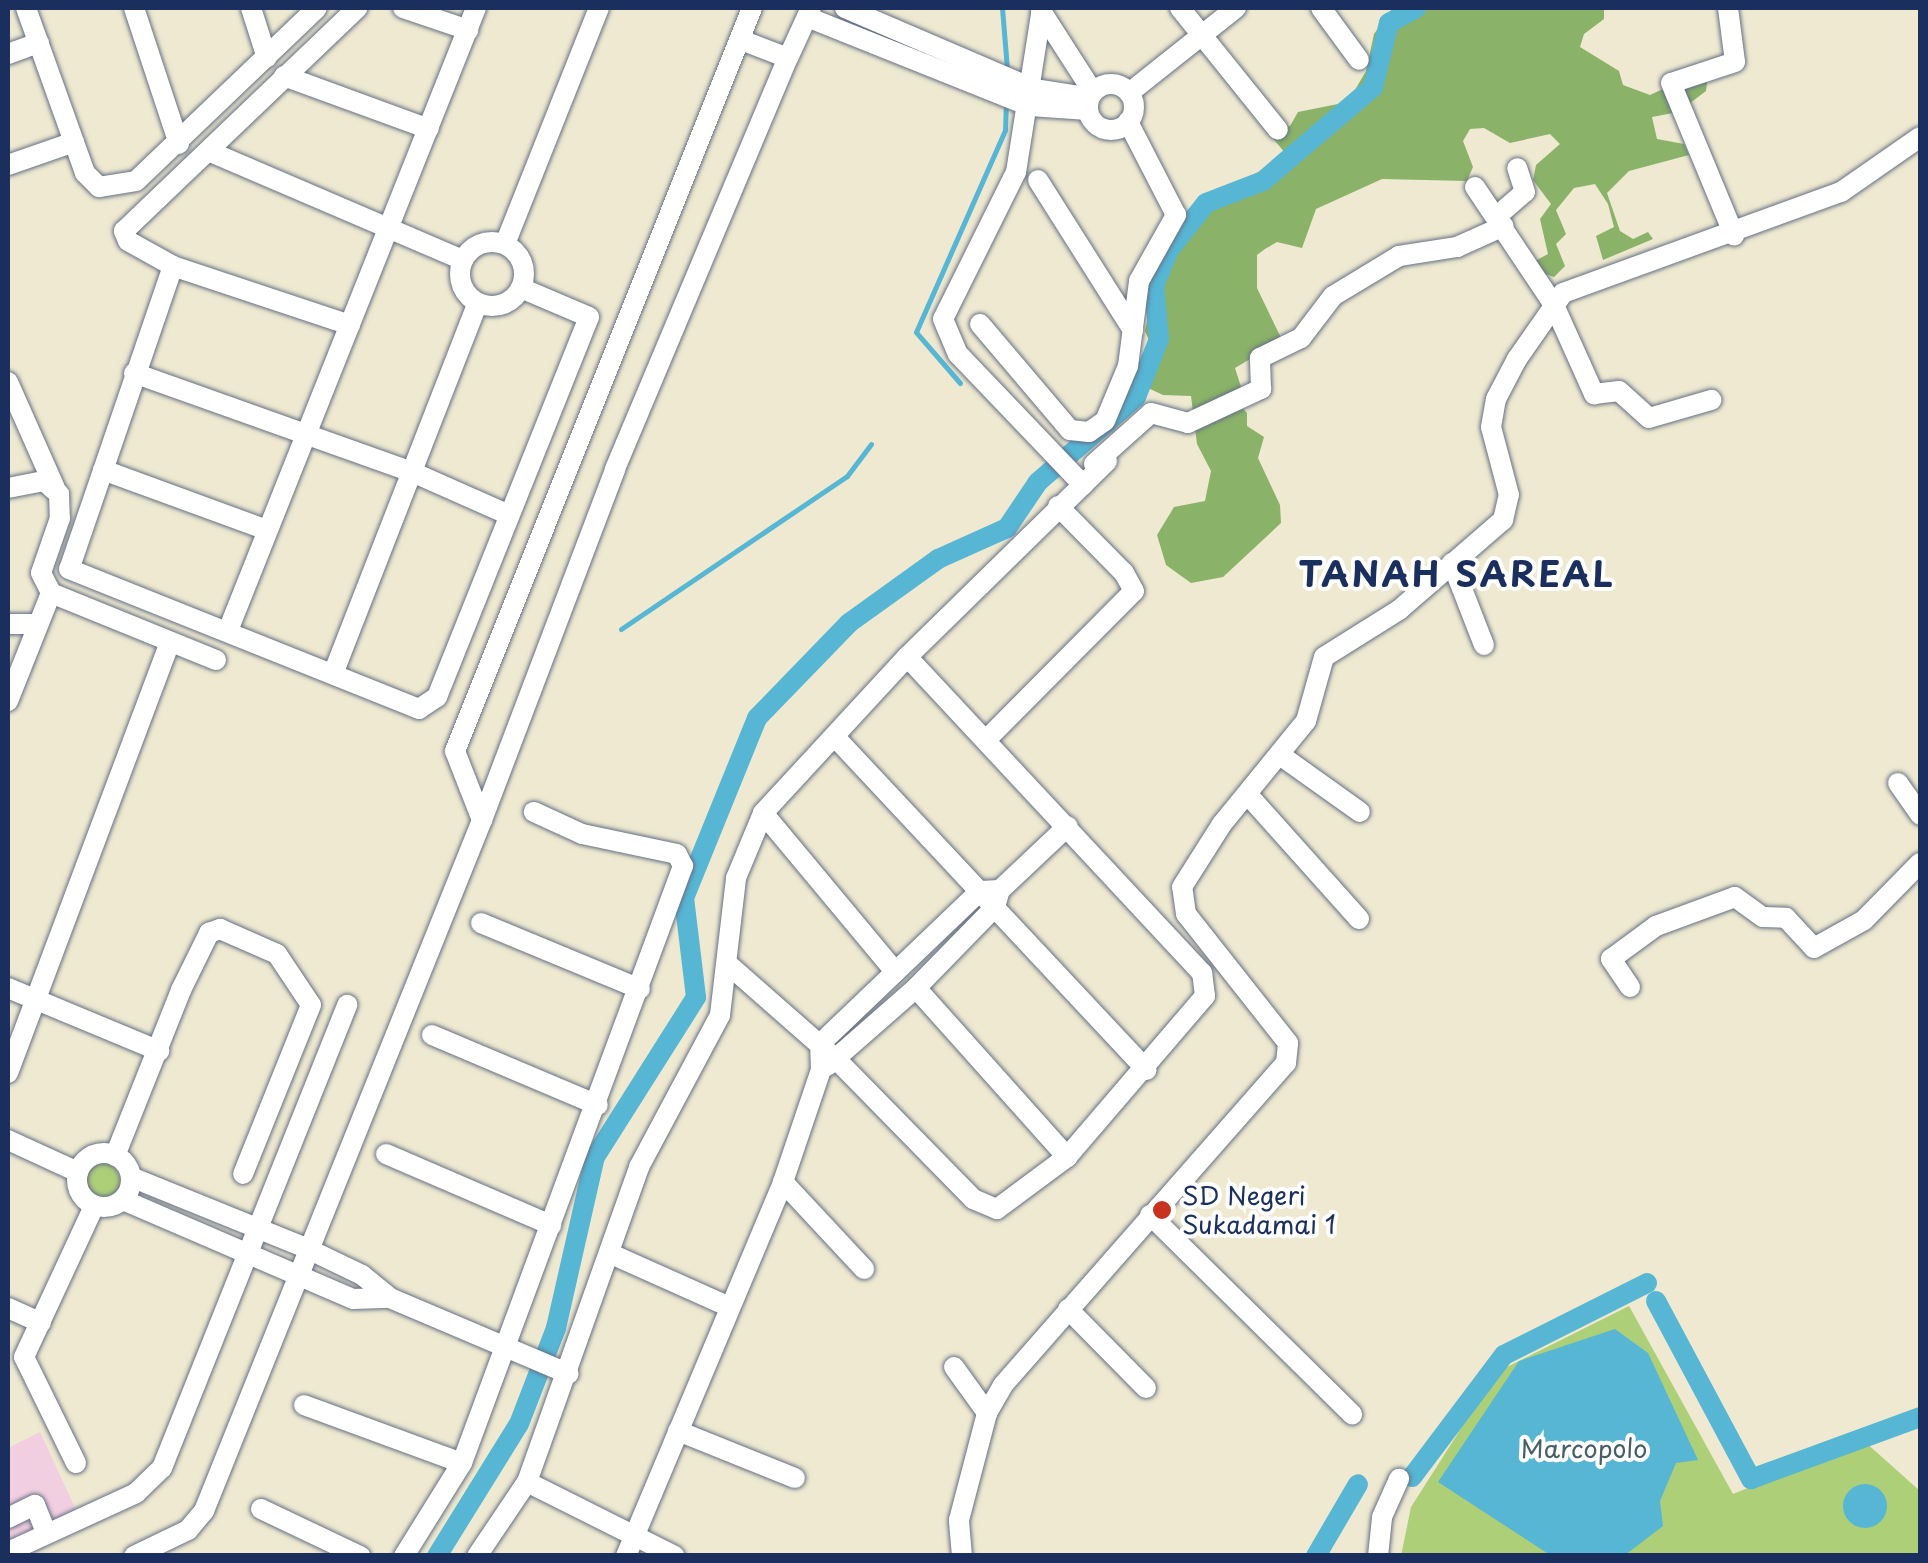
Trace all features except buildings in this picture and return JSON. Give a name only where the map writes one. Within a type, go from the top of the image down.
[{"type":"street","points":[[26,8],[85,173],[99,186],[136,181],[267,58],[303,13]]},
{"type":"street","points":[[134,8],[179,144]]},
{"type":"street","points":[[251,8],[267,58]]},
{"type":"street","points":[[350,325],[173,266],[128,241],[124,231],[213,152],[284,76],[357,8]]},
{"type":"street","points":[[403,8],[468,30]]},
{"type":"street","points":[[229,628],[476,8]]},
{"type":"street","points":[[505,244],[600,8]]},
{"type":"street","points":[[482,820],[456,750],[752,8]]},
{"type":"street","points":[[844,8],[1032,97]]},
{"type":"street","points":[[1180,8],[1278,130]]},
{"type":"street","points":[[1129,93],[1236,8]]},
{"type":"street","points":[[1321,8],[1359,60]]},
{"type":"street","points":[[1728,8],[1735,62],[1671,83],[1734,235]]},
{"type":"street","points":[[1042,9],[1032,97],[1016,172],[942,319],[958,354],[1078,481]]},
{"type":"street","points":[[134,1556],[188,1530],[204,1512],[482,820],[615,469],[809,12],[1032,97],[1090,100],[1111,84],[1129,93],[1134,108],[1128,122],[1107,129],[1090,100],[1042,9]]},
{"type":"street","points":[[741,40],[788,58]]},
{"type":"street","points":[[8,54],[39,43]]},
{"type":"street","points":[[284,76],[429,129]]},
{"type":"street","points":[[980,324],[1079,434],[1098,428],[1113,405],[1133,330],[1138,281],[1176,215],[1128,122]]},
{"type":"street","points":[[962,1556],[958,1520],[987,1414],[1071,1306],[1286,1063],[1289,1051],[1186,914],[1181,898],[1186,874],[1311,711],[1324,657],[1399,610],[1509,508],[1491,427],[1496,399],[1554,305],[1589,279],[1734,235],[1841,192],[1920,137]]},
{"type":"street","points":[[8,165],[74,142]]},
{"type":"street","points":[[213,152],[463,260]]},
{"type":"street","points":[[477,1556],[527,1482],[563,1372],[611,1254],[640,1167],[720,1015],[730,966],[736,878],[763,813],[907,657],[1058,506],[1078,481],[1151,413],[1188,423],[1261,389],[1260,358],[1301,338],[1333,296],[1399,256],[1456,247],[1500,222],[1525,192],[1517,168]]},
{"type":"street","points":[[1038,180],[1133,330]]},
{"type":"street","points":[[1475,188],[1554,305],[1596,396],[1620,391],[1649,418],[1712,400]]},
{"type":"street","points":[[505,244],[518,255],[522,288],[494,306],[478,303],[466,292],[463,260],[473,248],[505,244]]},
{"type":"street","points":[[173,266],[69,569],[229,628],[408,708],[428,705],[589,317],[522,288]]},
{"type":"street","points":[[333,674],[478,303]]},
{"type":"street","points":[[134,373],[412,472],[508,514]]},
{"type":"street","points":[[8,382],[55,488],[60,518],[41,573],[51,593],[216,660]]},
{"type":"street","points":[[1078,481],[1108,461]]},
{"type":"street","points":[[103,470],[267,530]]},
{"type":"street","points":[[8,488],[32,480],[55,488]]},
{"type":"street","points":[[988,738],[1134,591],[1124,573],[1058,506]]},
{"type":"street","points":[[1452,563],[1484,645]]},
{"type":"street","points":[[8,701],[51,593]]},
{"type":"street","points":[[8,624],[36,624]]},
{"type":"street","points":[[8,1073],[169,644]]},
{"type":"street","points":[[730,966],[820,1044],[829,1065],[986,1206],[1007,1206],[1066,1157],[1147,1070],[1208,986],[988,738],[907,657]]},
{"type":"street","points":[[836,737],[992,896],[1147,1070]]},
{"type":"street","points":[[1280,754],[1360,812]]},
{"type":"street","points":[[1898,783],[1920,815]]},
{"type":"street","points":[[1249,796],[1359,919]]},
{"type":"street","points":[[404,1556],[462,1463],[500,1346],[552,1225],[640,990],[681,859],[582,834],[534,812]]},
{"type":"street","points":[[763,813],[894,970]]},
{"type":"street","points":[[820,1044],[894,970],[992,896],[1068,826]]},
{"type":"street","points":[[1630,987],[1611,959],[1656,926],[1734,897],[1763,917],[1786,918],[1814,948],[1864,920],[1920,862]]},
{"type":"street","points":[[630,1546],[829,1065],[916,988],[992,896]]},
{"type":"street","points":[[481,923],[640,990]]},
{"type":"street","points":[[116,1156],[212,931],[264,946],[299,978],[310,1017],[243,1174]]},
{"type":"street","points":[[8,988],[159,1051]]},
{"type":"street","points":[[916,988],[1066,1157]]},
{"type":"street","points":[[8,1552],[152,1483],[249,1256],[347,1005]]},
{"type":"street","points":[[432,1035],[598,1105]]},
{"type":"street","points":[[8,1140],[78,1172]]},
{"type":"street","points":[[386,1154],[552,1225]]},
{"type":"street","points":[[94,1206],[81,1194],[78,1172],[90,1156],[116,1156]]},
{"type":"street","points":[[116,1156],[131,1177],[308,1249],[362,1275],[390,1298],[521,1358],[563,1372]]},
{"type":"street","points":[[123,1200],[131,1177]]},
{"type":"street","points":[[783,1182],[864,1269]]},
{"type":"street","points":[[94,1206],[123,1200],[353,1299],[390,1298]]},
{"type":"street","points":[[76,1462],[16,1361],[40,1323],[94,1206]]},
{"type":"street","points":[[1150,1216],[1352,1414]]},
{"type":"street","points":[[611,1254],[727,1306]]},
{"type":"street","points":[[1071,1306],[1148,1385]]},
{"type":"street","points":[[8,1308],[40,1323]]},
{"type":"street","points":[[954,1368],[987,1414]]},
{"type":"street","points":[[304,1405],[462,1463]]},
{"type":"street","points":[[678,1431],[795,1478]]},
{"type":"street","points":[[1378,1556],[1382,1518],[1400,1480]]},
{"type":"street","points":[[527,1482],[630,1546],[675,1556]]},
{"type":"street","points":[[8,1518],[35,1505],[47,1534]]},
{"type":"street","points":[[262,1509],[360,1556]]},
{"type":"shaded area","points":[[40,1432],[77,1512],[8,1544],[8,1448]]},
{"type":"green space","points":[[1393,8],[1604,8],[1604,19],[1584,34],[1580,47],[1619,71],[1623,85],[1650,95],[1698,73],[1707,82],[1706,91],[1678,112],[1652,117],[1657,139],[1684,144],[1689,155],[1629,171],[1607,193],[1620,231],[1633,239],[1648,232],[1653,239],[1603,260],[1596,236],[1614,227],[1608,204],[1595,184],[1574,188],[1556,210],[1566,234],[1556,244],[1565,266],[1554,277],[1539,272],[1535,261],[1548,254],[1540,219],[1551,204],[1533,180],[1536,165],[1560,144],[1550,134],[1510,143],[1484,128],[1470,129],[1463,141],[1473,167],[1467,181],[1382,179],[1316,209],[1302,248],[1277,242],[1257,255],[1257,288],[1282,340],[1235,368],[1242,390],[1236,401],[1247,413],[1247,426],[1264,437],[1258,458],[1280,505],[1281,523],[1223,577],[1191,583],[1166,565],[1157,535],[1174,507],[1205,501],[1211,471],[1197,444],[1191,396],[1163,395],[1148,388],[1156,357],[1145,331],[1159,267],[1192,211],[1218,192],[1250,192],[1282,169],[1286,154],[1264,128],[1290,126],[1298,112],[1348,102],[1366,71],[1374,34]]},
{"type":"green space","points":[[102,1163],[115,1168],[120,1181],[115,1194],[102,1199],[89,1194],[84,1181],[89,1168]]},
{"type":"green space","name":"Marcopolo","points":[[1629,1306],[1733,1494],[1864,1441],[1920,1491],[1920,1555],[1401,1556],[1411,1507],[1497,1372]]},
{"type":"water","points":[[1615,1329],[1648,1353],[1698,1460],[1676,1463],[1660,1501],[1663,1526],[1625,1555],[1550,1555],[1438,1482],[1519,1361]]},
{"type":"water","points":[[1865,1484],[1881,1490],[1887,1506],[1881,1522],[1865,1528],[1849,1522],[1843,1506],[1849,1490]]},
{"type":"waterway","points":[[1002,8],[1007,69]]},
{"type":"waterway","points":[[437,1556],[519,1424],[556,1328],[595,1157],[696,997],[684,898],[757,718],[849,623],[938,559],[1007,528],[1038,482],[1136,397],[1159,339],[1154,286],[1168,251],[1206,203],[1263,181],[1373,87],[1389,23],[1416,8]]},
{"type":"waterway","points":[[960,383],[916,332],[1005,130],[1006,100]]},
{"type":"waterway","points":[[621,629],[847,476],[871,444]]},
{"type":"waterway","points":[[1412,1477],[1504,1355],[1647,1283]]},
{"type":"waterway","points":[[1656,1301],[1751,1479],[1920,1417]]},
{"type":"waterway","points":[[1316,1556],[1358,1484]]},
{"type":"place","name":"SD Negeri Sukadamai 1","points":[[1162,1210]]},
{"type":"district","name":"TANAH SAREAL","points":[[1457,573]]}]
